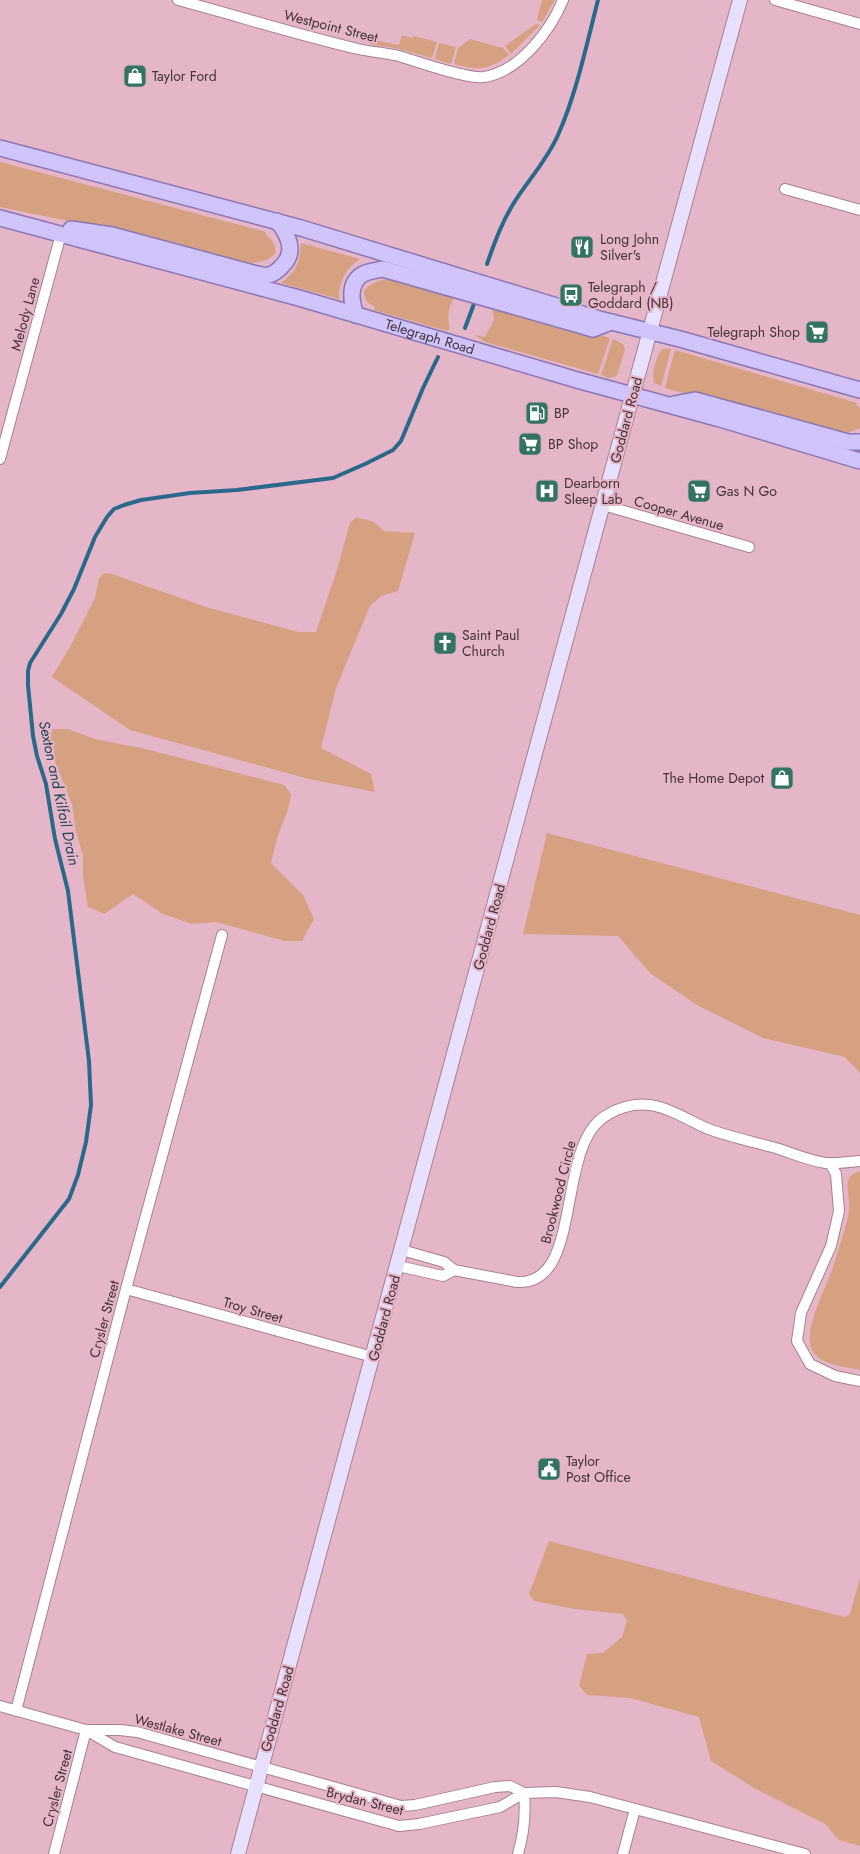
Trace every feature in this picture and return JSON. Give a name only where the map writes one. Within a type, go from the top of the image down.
[{"type":"main road","name":"Goddard Road","points":[[238,1854],[740,0]]},
{"type":"main road","points":[[0,148],[277,221],[611,322],[860,390]]},
{"type":"main road","name":"Telegraph Road","points":[[0,218],[275,291],[577,380],[860,460]]},
{"type":"main road","points":[[30,226],[105,234],[253,273],[268,275],[287,262],[290,254],[288,236],[277,221]]},
{"type":"main road","points":[[356,315],[352,304],[352,291],[356,280],[364,274],[383,269],[593,329],[611,322]]},
{"type":"main road","points":[[670,405],[695,400],[848,442],[860,442]]},
{"type":"street","name":"Westpoint Street","points":[[178,0],[359,50],[397,56],[478,77],[496,74],[505,70],[526,53],[553,21],[563,0]]},
{"type":"street","points":[[775,0],[860,24]]},
{"type":"street","points":[[785,189],[860,210]]},
{"type":"street","name":"Melody Lane","points":[[0,459],[61,234]]},
{"type":"street","name":"Cooper Avenue","points":[[603,506],[749,547]]},
{"type":"street","name":"Crysler Street","points":[[16,1711],[126,1289],[222,935]]},
{"type":"street","name":"Brookwood Circle","points":[[402,1250],[444,1262],[454,1270],[517,1282],[531,1281],[542,1275],[549,1268],[559,1246],[578,1158],[588,1132],[604,1116],[624,1106],[636,1105],[662,1108],[708,1128],[830,1163],[860,1161]]},
{"type":"street","points":[[830,1163],[836,1174],[840,1211],[831,1246],[801,1313],[797,1341],[810,1364],[835,1376],[860,1381]]},
{"type":"street","name":"Brookwood Circle","points":[[398,1266],[442,1276],[454,1270]]},
{"type":"street","name":"Troy Street","points":[[126,1289],[373,1358]]},
{"type":"street","name":"Westlake Street","points":[[0,1706],[86,1730],[137,1732],[261,1768]]},
{"type":"street","name":"Crysler Street","points":[[54,1854],[86,1730]]},
{"type":"street","name":"Westlake Street","points":[[86,1730],[115,1747],[256,1786]]},
{"type":"street","name":"Brydan Street","points":[[261,1768],[401,1806],[415,1805],[510,1786],[524,1793]]},
{"type":"street","name":"Brydan Street","points":[[256,1786],[399,1826],[419,1824],[500,1806],[524,1793],[556,1792],[590,1797],[805,1854]]},
{"type":"street","points":[[518,1854],[526,1812],[524,1793]]},
{"type":"street","points":[[623,1854],[635,1809]]},
{"type":"shaded area","points":[[542,0],[555,0],[542,22],[537,20]]},
{"type":"shaded area","points":[[536,24],[540,25],[511,54],[505,46]]},
{"type":"shaded area","points":[[402,35],[437,42],[432,58],[395,48],[370,44],[368,39],[399,45]]},
{"type":"shaded area","points":[[470,39],[503,48],[509,55],[495,64],[483,68],[470,68],[454,64],[458,48]]},
{"type":"shaded area","points":[[439,43],[456,47],[451,64],[435,59]]},
{"type":"shaded area","points":[[0,162],[266,232],[266,235],[275,245],[275,254],[267,260],[248,264],[113,230],[0,207]]},
{"type":"shaded area","points":[[301,243],[360,259],[350,267],[344,276],[340,287],[339,299],[281,283],[297,266]]},
{"type":"shaded area","points":[[389,278],[460,298],[453,299],[450,307],[448,317],[450,329],[447,331],[374,310],[375,307],[367,301],[364,291],[372,284]]},
{"type":"shaded area","points":[[490,305],[610,338],[598,374],[485,342],[475,335],[485,337],[494,320]]},
{"type":"shaded area","points":[[613,339],[623,344],[625,349],[618,373],[616,376],[609,378],[601,375]]},
{"type":"shaded area","points":[[662,349],[671,349],[661,386],[654,383],[653,375],[656,361]]},
{"type":"shaded area","points":[[675,350],[857,403],[856,405],[860,408],[860,428],[847,433],[826,434],[665,388]]},
{"type":"shaded area","points":[[356,517],[374,522],[384,531],[415,533],[398,591],[381,596],[370,606],[336,688],[321,748],[371,774],[375,792],[309,779],[130,730],[52,677],[95,598],[99,578],[104,573],[112,574],[206,607],[298,632],[316,632],[337,570],[350,523]]},
{"type":"shaded area","points":[[53,729],[68,729],[95,739],[146,749],[284,785],[291,794],[288,810],[278,835],[271,863],[303,895],[314,919],[302,941],[285,941],[216,922],[192,924],[163,914],[133,894],[104,914],[88,907],[83,876],[83,855],[76,832],[72,804],[48,744]]},
{"type":"shaded area","points":[[547,833],[860,915],[860,1073],[845,1057],[763,1038],[697,1005],[651,974],[618,936],[523,934]]},
{"type":"shaded area","points":[[860,1171],[860,1370],[833,1364],[821,1359],[812,1350],[810,1332],[847,1220],[849,1200],[847,1186],[852,1175]]},
{"type":"shaded area","points":[[549,1541],[844,1617],[850,1614],[860,1578],[860,1846],[839,1840],[825,1824],[754,1788],[711,1761],[699,1717],[630,1698],[587,1695],[579,1686],[587,1654],[603,1653],[622,1637],[627,1621],[623,1614],[574,1609],[534,1601],[529,1594]]},
{"type":"waterway","name":"Sexton and Kilfoil Drain","points":[[487,264],[508,214],[544,160],[558,135],[576,86],[598,0]]},
{"type":"waterway","name":"Sexton and Kilfoil Drain","points":[[465,328],[475,301]]},
{"type":"waterway","name":"Sexton and Kilfoil Drain","points":[[0,1287],[69,1199],[78,1175],[86,1142],[91,1105],[89,1061],[68,891],[55,839],[46,784],[33,736],[28,685],[30,663],[61,614],[74,589],[95,537],[114,509],[141,500],[190,493],[237,490],[333,478],[365,464],[393,450],[401,441],[438,357]]},
{"type":"place","name":"Taylor Ford","points":[[135,76]]},
{"type":"place","name":"Long John Silver's","points":[[582,247]]},
{"type":"place","name":"Telegraph / Goddard (NB)","points":[[571,295]]},
{"type":"place","name":"Telegraph Shop","points":[[817,332]]},
{"type":"place","name":"BP","points":[[537,413]]},
{"type":"place","name":"BP Shop","points":[[530,444]]},
{"type":"place","name":"Dearborn Sleep Lab","points":[[547,491]]},
{"type":"place","name":"Gas N Go","points":[[699,491]]},
{"type":"place","name":"Saint Paul Church","points":[[445,643]]},
{"type":"place","name":"The Home Depot","points":[[782,778]]},
{"type":"place","name":"Taylor Post Office","points":[[549,1469]]}]
